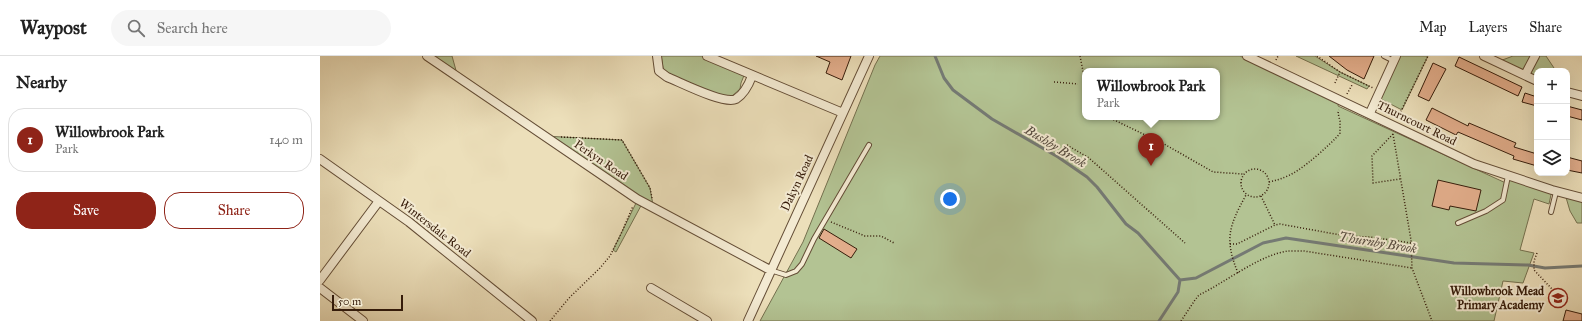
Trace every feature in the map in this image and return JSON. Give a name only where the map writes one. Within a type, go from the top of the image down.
[{"type":"street","name":"Perkyn Road","points":[[427,56],[636,199],[770,270]]},
{"type":"street","points":[[657,56],[659,71],[667,77],[725,100],[736,99],[747,87],[752,76]]},
{"type":"street","points":[[707,56],[843,113]]},
{"type":"street","name":"Dakyn Road","points":[[748,321],[869,56]]},
{"type":"street","name":"Thurncourt Road","points":[[1247,56],[1370,113],[1474,164],[1556,192],[1582,198]]},
{"type":"street","points":[[1484,56],[1534,80]]},
{"type":"street","points":[[1525,76],[1535,56]]},
{"type":"street","points":[[1370,113],[1395,58]]},
{"type":"street","points":[[1570,93],[1582,96]]},
{"type":"street","name":"Wintersdale Road","points":[[320,159],[409,222],[532,321]]},
{"type":"street","points":[[320,280],[379,201]]},
{"type":"street","points":[[320,288],[363,321]]},
{"type":"street","points":[[651,288],[707,321]]},
{"type":"lane","points":[[1384,56],[1395,58]]},
{"type":"lane","points":[[770,270],[786,275],[796,270],[802,264],[869,145]]},
{"type":"lane","points":[[1458,223],[1486,211],[1503,200],[1508,176]]},
{"type":"lane","points":[[1551,212],[1556,192]]},
{"type":"path","points":[[1080,56],[1082,68]]},
{"type":"path","points":[[1317,56],[1340,72],[1380,91]]},
{"type":"path","points":[[1428,56],[1394,126],[1393,134],[1411,243],[1412,268],[1432,321]]},
{"type":"path","points":[[1336,83],[1340,72]]},
{"type":"path","points":[[1054,82],[1078,84]]},
{"type":"path","points":[[1269,182],[1279,180],[1297,172],[1335,140],[1340,133],[1338,113],[1352,85]]},
{"type":"path","points":[[1114,120],[1166,145],[1213,172],[1243,174]]},
{"type":"path","points":[[1393,134],[1372,156],[1373,183],[1400,179]]},
{"type":"path","points":[[559,136],[622,140],[650,188],[652,199]]},
{"type":"path","points":[[1067,145],[1089,158],[1185,243]]},
{"type":"path","points":[[1257,169],[1266,174],[1269,182],[1267,190],[1261,196],[1254,198],[1246,195],[1240,185],[1240,180],[1243,174],[1248,170],[1257,169]]},
{"type":"path","points":[[1238,273],[1231,252],[1230,234],[1235,215],[1246,195]]},
{"type":"path","points":[[1261,196],[1275,225]]},
{"type":"path","points":[[550,321],[568,298],[600,268],[610,256],[636,199]]},
{"type":"path","points":[[826,220],[865,236],[881,236],[894,243]]},
{"type":"path","points":[[1230,244],[1237,244],[1275,225],[1346,236],[1370,237],[1411,243]]},
{"type":"path","points":[[1181,321],[1199,295],[1238,273],[1278,254],[1289,251],[1324,254],[1412,268]]},
{"type":"path","points":[[1537,254],[1534,261],[1534,270],[1552,289]]},
{"type":"green space","points":[[432,56],[452,56],[457,74]]},
{"type":"green space","points":[[661,56],[705,56],[745,73],[740,89],[732,96],[724,97],[667,73],[663,68]]},
{"type":"green space","points":[[880,56],[1240,56],[1339,101],[1338,106],[1508,184],[1508,176],[1552,190],[1549,204],[1534,199],[1520,250],[1534,253],[1523,283],[1503,281],[1494,321],[760,321],[803,242]]},
{"type":"green space","points":[[1296,56],[1315,56],[1340,72],[1369,86],[1367,89]]},
{"type":"green space","points":[[1398,56],[1428,56],[1402,110],[1377,97]]},
{"type":"green space","points":[[1513,56],[1546,56],[1554,68],[1534,68],[1534,78],[1497,62]]},
{"type":"green space","points":[[543,136],[622,140],[650,188],[653,205]]},
{"type":"green space","points":[[1565,194],[1582,197],[1582,223],[1577,223],[1570,211]]},
{"type":"green space","points":[[638,199],[643,202],[616,252],[613,250]]},
{"type":"building","points":[[816,56],[851,56],[842,80],[826,73],[830,62]]},
{"type":"building","points":[[1329,56],[1374,56],[1364,79],[1347,70]]},
{"type":"building","points":[[1459,57],[1522,87],[1518,96],[1455,66]]},
{"type":"building","points":[[1433,63],[1446,69],[1429,101],[1418,96]]},
{"type":"building","points":[[1525,93],[1534,96],[1534,105],[1522,102]]},
{"type":"building","points":[[1570,107],[1582,110],[1582,120],[1570,117]]},
{"type":"building","points":[[1432,108],[1468,126],[1469,123],[1516,143],[1514,147],[1534,153],[1534,165],[1513,159],[1514,156],[1458,132],[1456,135],[1426,120]]},
{"type":"building","points":[[1570,158],[1582,161],[1582,173],[1570,171]]},
{"type":"building","points":[[1438,180],[1481,190],[1476,211],[1450,206],[1449,210],[1432,206]]},
{"type":"building","points":[[824,229],[857,249],[851,258],[819,238]]},
{"type":"building","points":[[1566,310],[1582,314],[1582,321],[1563,321]]},
{"type":"waterway","name":"Bushby Brook","points":[[935,56],[944,78],[953,90],[992,119],[1058,157],[1087,177],[1097,187],[1126,224],[1138,233],[1180,280],[1178,292],[1159,321]]},
{"type":"waterway","name":"Thurnby Brook","points":[[1180,280],[1196,278],[1263,243],[1286,238],[1454,263],[1528,265],[1545,268],[1582,266]]},
{"type":"place","name":"Willowbrook Park","points":[[1151,166]]},
{"type":"place","name":"Willowbrook Mead Primary Academy","points":[[1558,298]]}]
